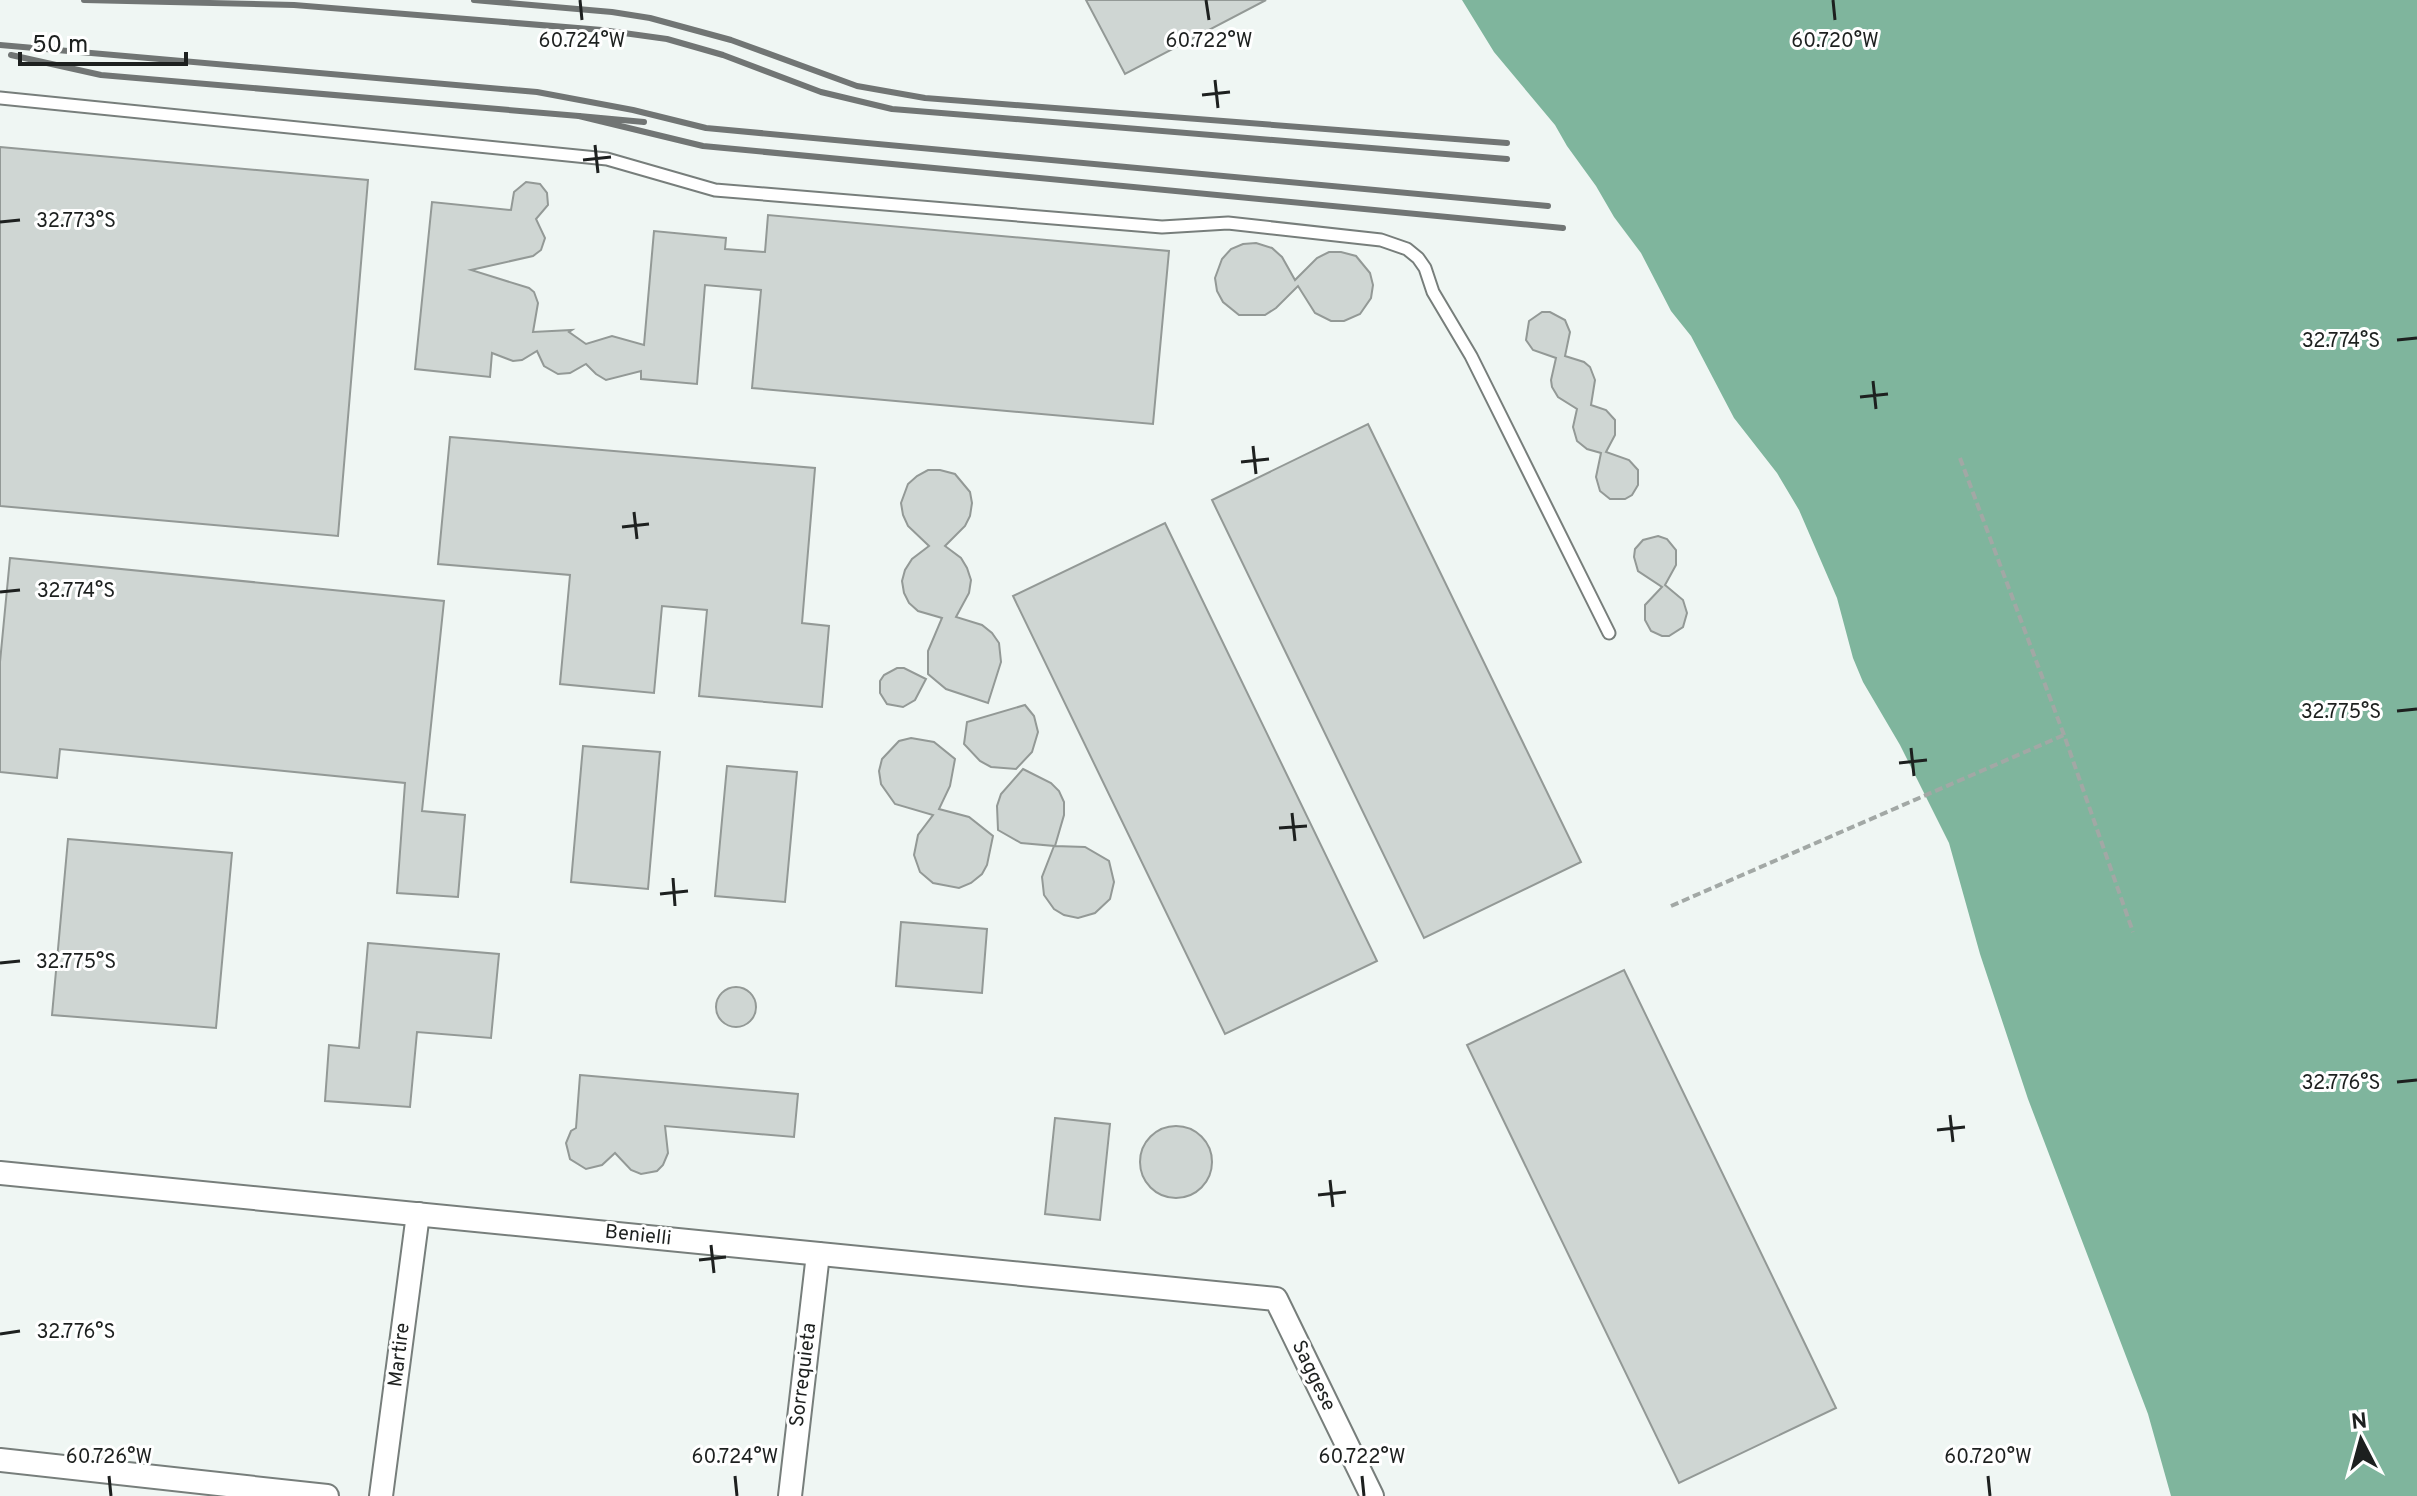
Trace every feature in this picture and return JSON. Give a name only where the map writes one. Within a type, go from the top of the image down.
[{"type":"street","name":"Benielli","points":[[0,1173],[1276,1299]]},
{"type":"street","name":"Martire","points":[[381,1496],[418,1214]]},
{"type":"street","name":"Sorrequieta","points":[[790,1496],[818,1254]]},
{"type":"street","name":"Saggese","points":[[1276,1299],[1372,1496]]},
{"type":"street","points":[[0,1460],[327,1496]]},
{"type":"lane","points":[[0,98],[607,159],[715,190],[1162,227],[1228,223],[1381,240],[1407,249],[1425,268],[1433,292],[1471,356],[1609,633]]},
{"type":"path","points":[[1960,458],[2064,735],[2133,932]]},
{"type":"path","points":[[1671,906],[2064,735]]},
{"type":"shaded area","points":[[1462,0],[2417,0],[2417,1496],[2171,1496],[2148,1414],[2028,1099],[1980,954],[1949,843],[1900,745],[1863,682],[1853,658],[1837,598],[1799,510],[1777,473],[1734,418],[1691,336],[1671,311],[1641,253],[1555,125],[1494,52]]},
{"type":"building","points":[[1086,0],[1266,0],[1125,74]]},
{"type":"building","points":[[0,147],[368,180],[338,536],[0,506]]},
{"type":"building","points":[[526,182],[540,184],[547,193],[548,205],[536,219],[545,238],[541,250],[533,256],[471,270],[534,292],[538,303],[533,332],[572,330],[569,332],[586,344],[612,336],[644,345],[654,231],[726,238],[725,249],[765,252],[768,215],[1169,251],[1153,424],[752,388],[761,290],[705,285],[697,384],[641,379],[641,371],[606,380],[586,364],[570,373],[558,374],[544,366],[537,351],[522,360],[513,361],[492,353],[490,377],[415,369],[432,202],[511,210],[514,192]]},
{"type":"building","points":[[1256,243],[1272,248],[1282,257],[1295,280],[1317,258],[1329,252],[1356,256],[1370,273],[1373,285],[1371,298],[1360,314],[1344,321],[1331,321],[1315,313],[1298,286],[1265,315],[1239,315],[1223,302],[1215,278],[1222,259],[1231,249]]},
{"type":"building","points":[[1542,312],[1550,312],[1565,320],[1570,332],[1565,356],[1590,367],[1595,380],[1591,405],[1606,410],[1615,420],[1615,435],[1606,452],[1629,460],[1638,470],[1638,485],[1632,495],[1625,499],[1610,499],[1600,491],[1596,477],[1601,453],[1587,449],[1577,441],[1573,427],[1577,409],[1558,397],[1552,387],[1556,358],[1533,350],[1526,340],[1529,321]]},
{"type":"building","points":[[1368,424],[1581,862],[1424,938],[1212,500]]},
{"type":"building","points":[[450,437],[815,468],[802,623],[829,626],[822,707],[699,696],[707,610],[662,606],[654,693],[560,684],[570,575],[438,564]]},
{"type":"building","points":[[928,470],[955,474],[970,492],[970,516],[965,526],[945,546],[961,558],[971,580],[969,593],[956,617],[982,625],[999,643],[1001,662],[988,703],[946,689],[928,674],[928,651],[942,618],[918,611],[904,593],[902,581],[905,570],[912,559],[929,546],[908,526],[901,503],[908,484]]},
{"type":"building","points":[[1165,523],[1377,961],[1225,1034],[1013,596]]},
{"type":"building","points":[[1658,536],[1667,539],[1676,550],[1676,565],[1665,585],[1683,600],[1687,613],[1683,627],[1669,636],[1651,631],[1645,620],[1645,605],[1662,587],[1638,571],[1634,557],[1635,549],[1643,540]]},
{"type":"building","points":[[10,558],[444,601],[422,811],[465,815],[458,897],[397,893],[405,783],[60,749],[57,778],[0,772],[0,662]]},
{"type":"building","points":[[904,668],[926,679],[915,700],[903,707],[887,704],[880,693],[880,681],[884,675]]},
{"type":"building","points":[[1025,705],[1034,716],[1038,732],[1032,752],[1016,769],[991,767],[980,761],[964,744],[967,722]]},
{"type":"building","points":[[911,738],[934,742],[955,759],[950,786],[939,809],[969,817],[993,836],[982,874],[959,888],[933,883],[920,872],[914,855],[918,835],[933,815],[895,804],[881,784],[879,771],[882,759],[899,741]]},
{"type":"building","points":[[583,746],[660,752],[648,889],[571,882]]},
{"type":"building","points":[[727,766],[797,772],[785,902],[715,896]]},
{"type":"building","points":[[1023,769],[1051,783],[1064,802],[1064,815],[1055,846],[1085,847],[1109,861],[1114,882],[1110,899],[1095,913],[1078,918],[1064,915],[1054,909],[1044,895],[1042,877],[1054,846],[1021,843],[998,830],[997,806],[1001,794]]},
{"type":"building","points":[[68,839],[232,853],[216,1028],[52,1015]]},
{"type":"building","points":[[901,922],[987,929],[982,993],[896,986]]},
{"type":"building","points":[[368,943],[499,954],[491,1038],[417,1032],[410,1107],[325,1101],[329,1045],[359,1048]]},
{"type":"building","points":[[1624,970],[1836,1408],[1679,1483],[1467,1045]]},
{"type":"building","points":[[736,987],[750,993],[756,1007],[750,1021],[736,1027],[722,1021],[716,1007],[722,993]]},
{"type":"building","points":[[580,1075],[798,1094],[794,1137],[665,1126],[668,1153],[657,1171],[641,1174],[631,1170],[615,1153],[602,1165],[586,1169],[570,1159],[566,1143],[571,1131],[576,1128]]},
{"type":"building","points":[[1055,1118],[1110,1124],[1100,1220],[1045,1214]]},
{"type":"building","points":[[1176,1126],[1196,1132],[1206,1142],[1212,1162],[1206,1182],[1196,1192],[1176,1198],[1156,1192],[1146,1182],[1140,1162],[1146,1142],[1156,1132]]},
{"type":"railway","points":[[84,0],[294,5],[602,30],[667,39],[723,55],[821,92],[892,109],[1507,159]]},
{"type":"railway","points":[[474,0],[650,18],[731,40],[857,86],[925,98],[1507,143]]},
{"type":"railway","points":[[0,45],[537,92],[706,128],[1548,206]]},
{"type":"railway","points":[[11,55],[101,75],[579,116]]},
{"type":"railway","points":[[644,122],[579,116],[703,146],[1563,228]]}]
